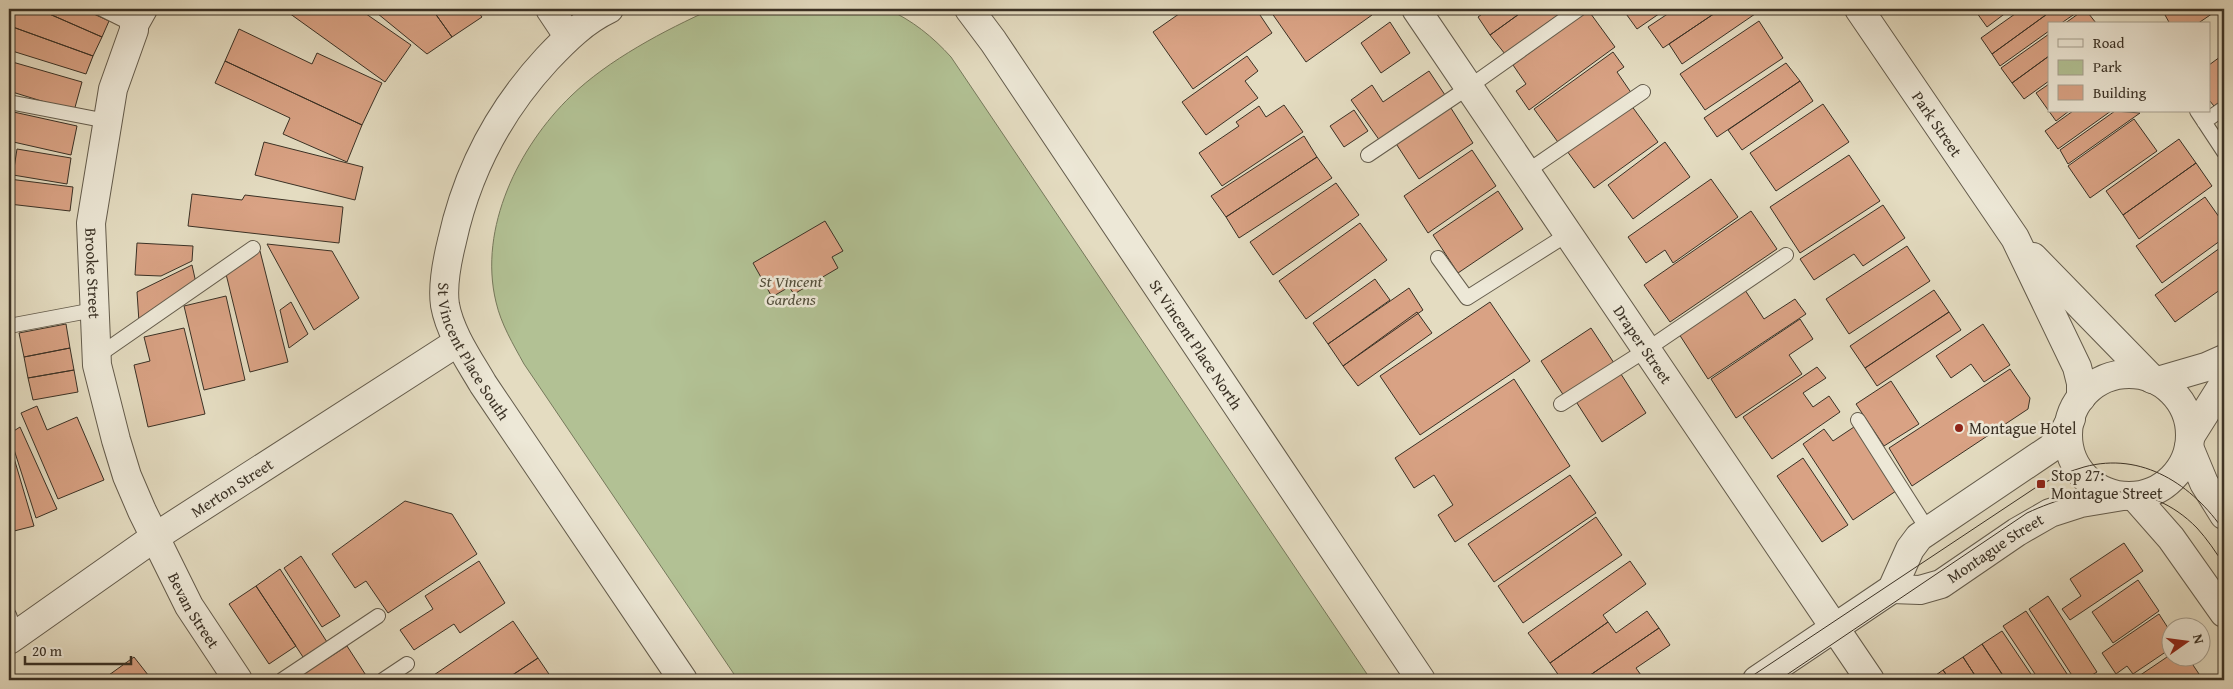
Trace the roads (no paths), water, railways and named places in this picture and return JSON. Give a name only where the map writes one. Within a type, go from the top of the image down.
[{"type":"street","points":[[550,9],[568,36]]},
{"type":"street","name":"St Vincent Place North","points":[[969,9],[993,41],[1422,680]]},
{"type":"street","name":"Draper Street","points":[[1416,9],[1870,680]]},
{"type":"street","name":"Park Street","points":[[1860,9],[2015,238],[2077,367],[2081,383],[2076,409]]},
{"type":"street","name":"St Vincent Place South","points":[[602,12],[568,36],[513,98],[487,141],[471,176],[457,216],[448,256],[444,288],[445,306],[458,342],[483,384],[683,680]]},
{"type":"street","name":"Brooke Street","points":[[138,17],[113,89],[91,223],[96,358],[127,476],[155,537]]},
{"type":"street","name":"Park Street","points":[[2015,238],[2155,380]]},
{"type":"street","name":"Merton Street","points":[[11,630],[458,342]]},
{"type":"street","points":[[2155,380],[2206,367],[2224,359]]},
{"type":"street","points":[[1758,680],[1892,589],[1914,542],[1928,530],[2051,448],[2062,436],[2076,409],[2092,387],[2111,377],[2133,374],[2155,380],[2178,398],[2185,411],[2189,442],[2204,483],[2224,515]]},
{"type":"street","points":[[2076,409],[2069,443],[2076,464],[2083,474],[2101,489],[2113,494],[2131,496],[2153,491],[2171,479],[2183,463],[2189,442],[2224,383]]},
{"type":"street","points":[[2131,496],[2171,538],[2224,613]]},
{"type":"street","name":"Montague Street","points":[[1892,589],[1920,590],[1941,584],[2050,513],[2081,503],[2131,496]]},
{"type":"street","name":"Bevan Street","points":[[155,537],[189,606],[236,679]]},
{"type":"lane","points":[[102,9],[138,17]]},
{"type":"lane","points":[[1368,154],[1469,87],[1579,9]]},
{"type":"lane","points":[[1526,172],[1643,92]]},
{"type":"lane","points":[[9,102],[107,121]]},
{"type":"lane","points":[[2224,108],[2200,117],[2224,152]]},
{"type":"lane","points":[[1438,258],[1467,298],[1568,234]]},
{"type":"lane","points":[[96,358],[254,248]]},
{"type":"lane","points":[[1562,404],[1646,350],[1786,255]]},
{"type":"lane","points":[[9,326],[94,310]]},
{"type":"lane","points":[[1858,420],[1928,530]]},
{"type":"lane","points":[[282,680],[378,616]]},
{"type":"lane","points":[[383,680],[407,664]]},
{"type":"tram line","points":[[1746,680],[2041,484],[2084,467],[2105,463],[2126,464],[2146,468],[2164,476],[2181,486],[2197,499],[2224,531]]},
{"type":"tram line","points":[[1779,680],[2027,513],[2071,497],[2115,492],[2137,494],[2158,501],[2178,512],[2197,528],[2224,565]]},
{"type":"place","name":"Montague Hotel","points":[[1959,428]]},
{"type":"place","name":"Stop 27: Montague Street","points":[[2041,484]]},
{"type":"park label","name":"St Vincent Gardens","points":[[791,290]]}]
